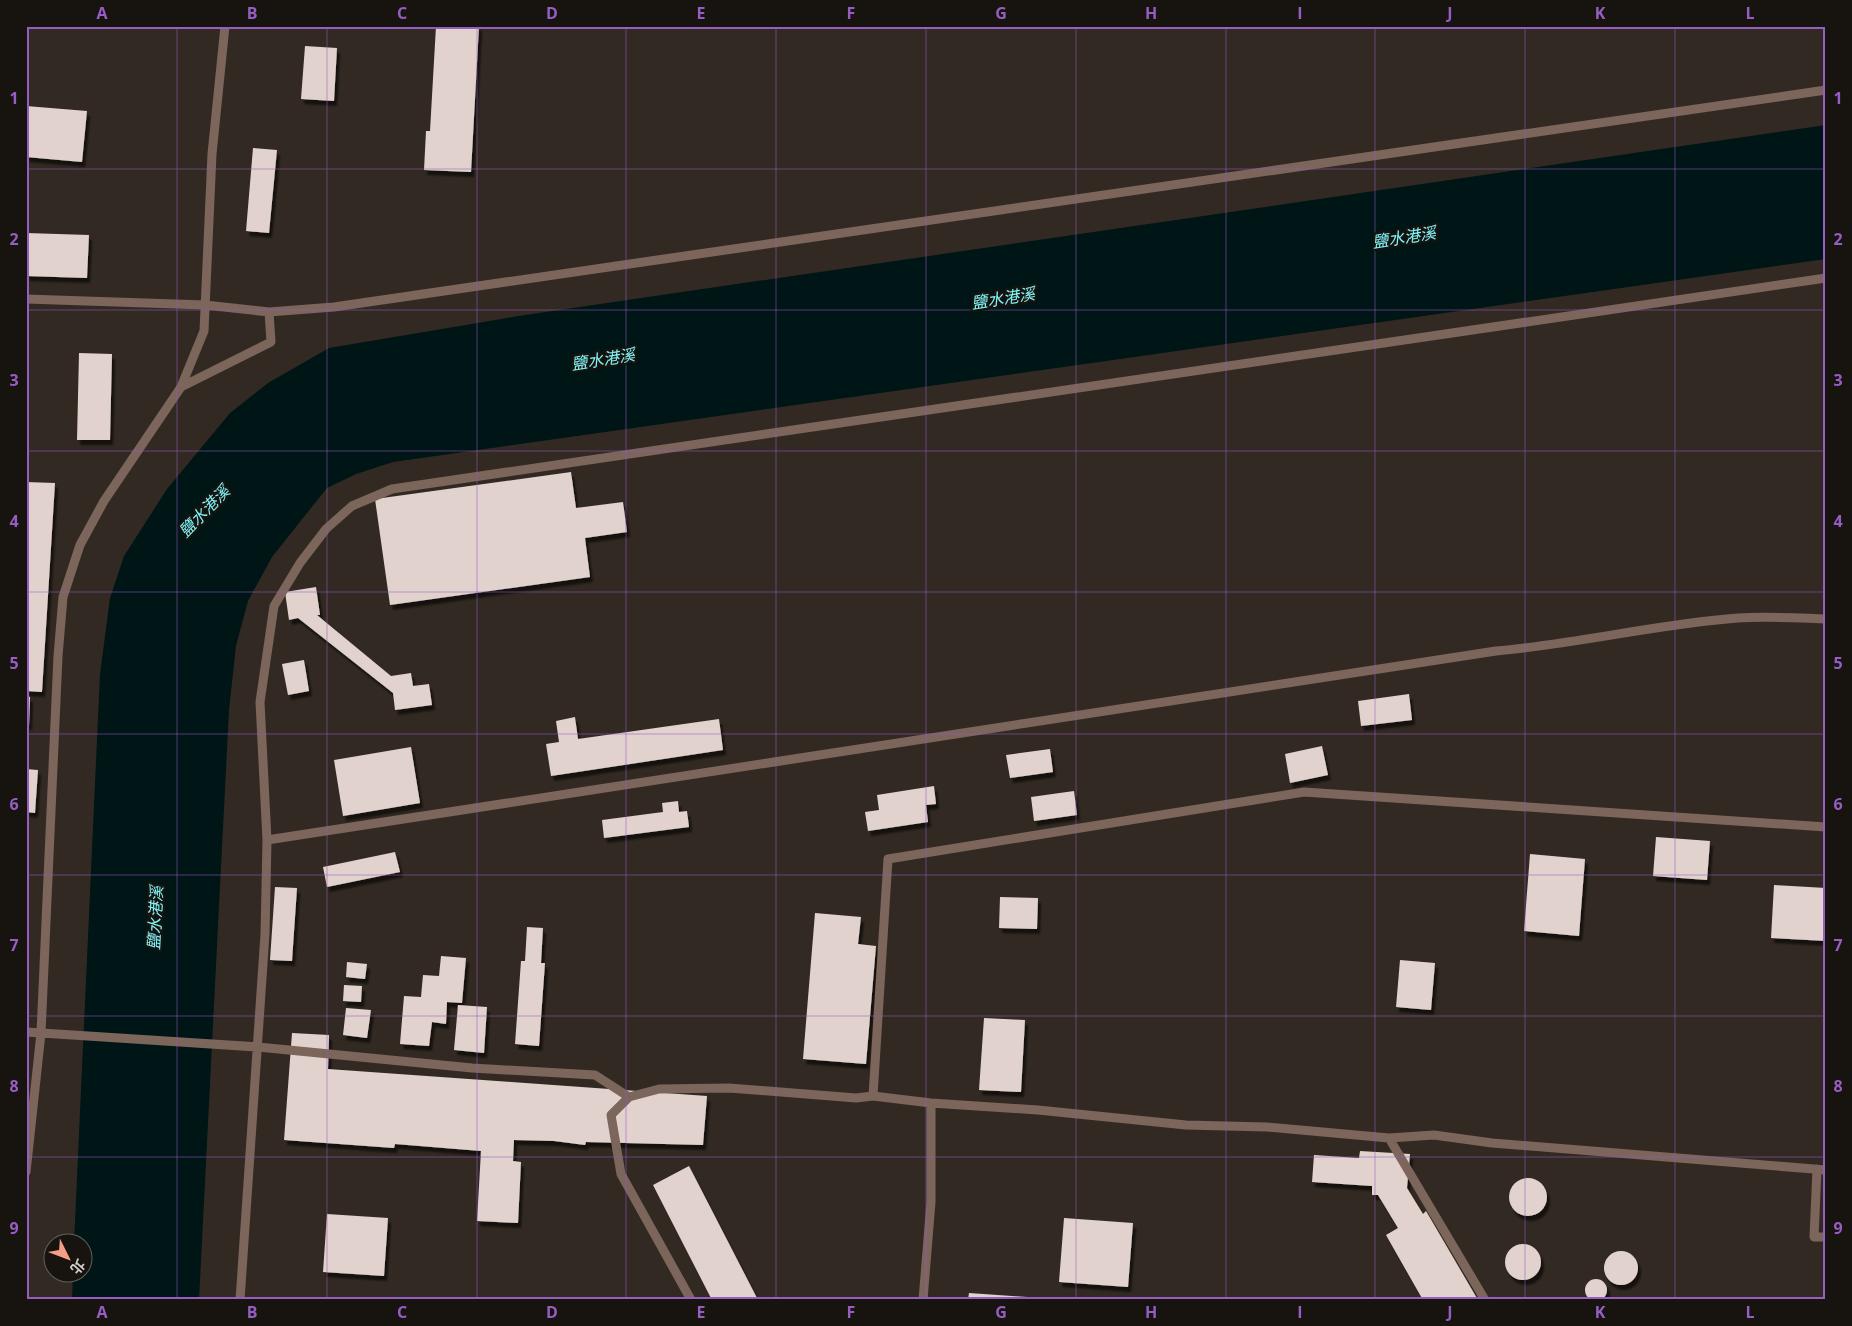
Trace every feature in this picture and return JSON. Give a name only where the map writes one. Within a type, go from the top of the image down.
[{"type":"lane","points":[[26,1172],[41,1033],[58,656],[63,597],[80,545],[104,502],[181,387],[204,331],[212,154],[225,26]]},
{"type":"lane","points":[[26,299],[205,305],[269,312],[334,308],[1826,90]]},
{"type":"lane","points":[[240,1300],[265,934],[267,840],[260,702],[274,606],[300,563],[326,529],[352,506],[392,489],[1826,278]]},
{"type":"lane","points":[[181,387],[271,342],[269,312]]},
{"type":"lane","points":[[267,840],[1160,702],[1496,651],[1538,648],[1679,625],[1740,618],[1826,619]]},
{"type":"lane","points":[[873,1096],[888,859],[1304,792],[1826,827]]},
{"type":"lane","points":[[26,1032],[258,1047],[472,1068],[595,1075],[628,1097]]},
{"type":"lane","points":[[690,1298],[621,1174],[611,1115],[628,1097],[659,1089],[729,1088],[856,1098],[873,1096],[931,1104],[1038,1110],[1186,1125],[1267,1127],[1388,1138],[1434,1135],[1492,1143],[1821,1170],[1814,1237],[1826,1237]]},
{"type":"lane","points":[[923,1300],[931,1202],[931,1104]]},
{"type":"lane","points":[[1388,1138],[1485,1300]]},
{"type":"water","name":"鹽水港溪","points":[[1826,125],[1826,259],[393,462],[356,474],[327,488],[272,557],[248,601],[236,646],[229,710],[199,1300],[72,1300],[73,1284],[92,1284],[92,1234],[74,1234],[100,674],[110,598],[124,556],[167,489],[230,413],[268,383],[329,348],[525,315]]},
{"type":"building","points":[[436,26],[479,26],[471,172],[424,170],[426,131],[430,131]]},
{"type":"building","points":[[305,46],[337,48],[334,101],[301,99]]},
{"type":"building","points":[[26,106],[87,111],[82,162],[26,157]]},
{"type":"building","points":[[253,148],[277,150],[269,233],[246,231]]},
{"type":"building","points":[[26,233],[89,235],[87,278],[26,276]]},
{"type":"building","points":[[79,353],[112,354],[110,440],[77,440]]},
{"type":"building","points":[[571,472],[576,508],[623,502],[627,532],[585,538],[590,577],[390,605],[375,499]]},
{"type":"building","points":[[26,482],[55,483],[42,692],[26,691]]},
{"type":"building","points":[[316,587],[320,615],[317,615],[391,676],[411,673],[413,686],[429,684],[432,705],[395,710],[393,693],[298,618],[289,620],[285,592]]},
{"type":"building","points":[[304,660],[309,691],[288,695],[282,664]]},
{"type":"building","points":[[1409,694],[1412,720],[1361,726],[1358,701]]},
{"type":"building","points":[[26,696],[30,697],[29,725],[26,725]]},
{"type":"building","points":[[575,717],[578,739],[719,719],[723,750],[551,776],[546,744],[559,742],[556,721]]},
{"type":"building","points":[[1322,746],[1328,775],[1290,783],[1285,754]]},
{"type":"building","points":[[411,747],[420,803],[343,816],[334,760]]},
{"type":"building","points":[[1050,749],[1053,772],[1010,778],[1006,755]]},
{"type":"building","points":[[26,769],[38,770],[35,813],[26,812]]},
{"type":"building","points":[[934,786],[936,804],[926,805],[928,822],[868,831],[865,812],[879,810],[877,795]]},
{"type":"building","points":[[1074,791],[1077,815],[1034,821],[1031,797]]},
{"type":"building","points":[[678,801],[679,812],[687,811],[689,827],[604,838],[602,820],[663,812],[662,803]]},
{"type":"building","points":[[1656,837],[1710,841],[1707,880],[1653,876]]},
{"type":"building","points":[[395,852],[400,872],[327,887],[323,867]]},
{"type":"building","points":[[1530,854],[1585,859],[1579,936],[1524,931]]},
{"type":"building","points":[[1774,885],[1826,888],[1826,941],[1771,938]]},
{"type":"building","points":[[275,887],[297,888],[292,961],[270,960]]},
{"type":"building","points":[[1000,897],[1038,898],[1037,929],[999,928]]},
{"type":"building","points":[[815,913],[861,917],[858,944],[876,946],[866,1064],[803,1059]]},
{"type":"building","points":[[527,927],[543,928],[541,963],[545,963],[539,1046],[515,1044],[521,961],[525,961]]},
{"type":"building","points":[[441,956],[466,958],[462,1003],[447,1002],[446,1024],[432,1022],[429,1046],[400,1044],[404,996],[421,997],[423,975],[439,976]]},
{"type":"building","points":[[1400,960],[1435,963],[1431,1010],[1396,1007]]},
{"type":"building","points":[[347,962],[367,964],[365,979],[346,977]]},
{"type":"building","points":[[344,985],[362,986],[361,1002],[343,1001]]},
{"type":"building","points":[[458,1005],[487,1007],[484,1053],[454,1050]]},
{"type":"building","points":[[346,1008],[371,1010],[367,1038],[343,1035]]},
{"type":"building","points":[[984,1018],[1025,1020],[1021,1092],[979,1090]]},
{"type":"building","points":[[292,1033],[329,1035],[328,1069],[707,1096],[703,1145],[586,1142],[585,1145],[554,1141],[514,1140],[513,1161],[521,1162],[518,1223],[477,1221],[481,1151],[395,1144],[394,1148],[284,1140]]},
{"type":"building","points":[[1360,1151],[1410,1154],[1407,1188],[1423,1214],[1426,1211],[1478,1300],[1423,1300],[1386,1235],[1398,1228],[1378,1195],[1372,1195],[1372,1186],[1312,1182],[1314,1155],[1359,1158]]},
{"type":"building","points":[[689,1166],[758,1300],[712,1300],[653,1185]]},
{"type":"building","points":[[1528,1178],[1542,1183],[1547,1197],[1542,1211],[1528,1216],[1514,1211],[1509,1197],[1514,1183]]},
{"type":"building","points":[[327,1214],[388,1218],[384,1276],[323,1272]]},
{"type":"building","points":[[1064,1218],[1133,1223],[1128,1287],[1059,1282]]},
{"type":"building","points":[[1523,1244],[1530,1245],[1536,1249],[1540,1255],[1540,1269],[1536,1275],[1530,1279],[1523,1280],[1516,1279],[1510,1275],[1506,1269],[1505,1262],[1506,1255],[1510,1249],[1516,1245]]},
{"type":"building","points":[[1621,1251],[1633,1256],[1638,1268],[1633,1280],[1621,1285],[1609,1280],[1604,1268],[1609,1256]]},
{"type":"building","points":[[1596,1279],[1604,1282],[1607,1290],[1604,1298],[1596,1301],[1588,1298],[1585,1290],[1588,1282]]},
{"type":"building","points":[[969,1293],[1042,1298],[1042,1300],[968,1300]]}]
